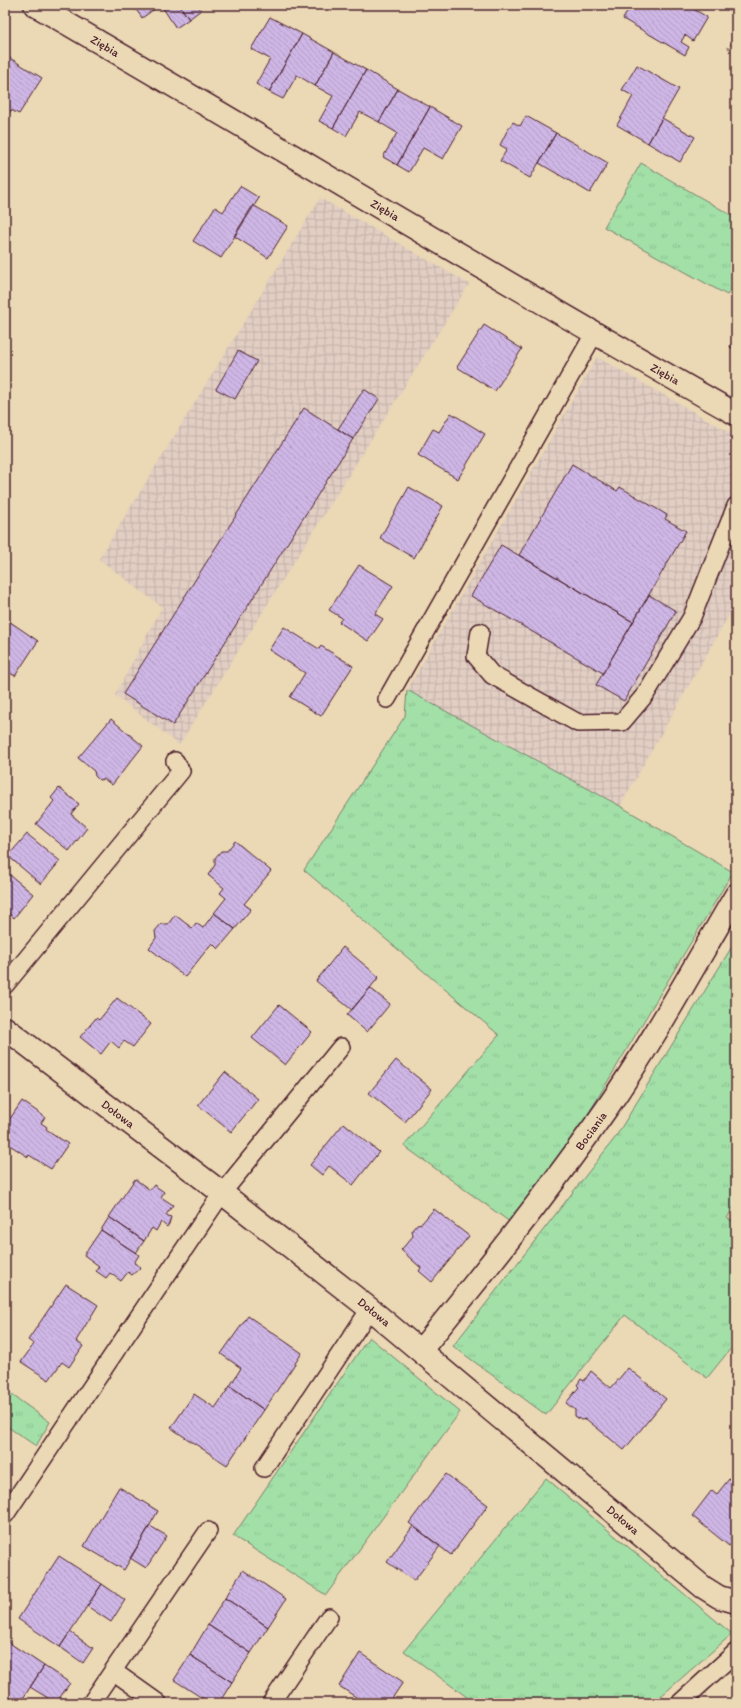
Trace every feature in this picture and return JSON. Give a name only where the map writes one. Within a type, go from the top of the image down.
[{"type":"street","name":"Ziębia","points":[[35,5],[155,74],[594,334],[736,414]]},
{"type":"street","name":"Bociania","points":[[421,1350],[489,1267],[541,1200],[608,1106],[660,1025],[736,895]]},
{"type":"street","name":"Dołowa","points":[[5,1028],[222,1192],[370,1309],[421,1350],[703,1587],[719,1597],[736,1602]]},
{"type":"lane","points":[[387,699],[594,334]]},
{"type":"lane","points":[[480,632],[476,656],[492,675],[578,724],[622,722],[645,695],[692,617],[736,506]]},
{"type":"lane","points":[[5,985],[181,771],[175,761]]},
{"type":"lane","points":[[5,1515],[222,1192],[341,1047]]},
{"type":"lane","points":[[264,1468],[370,1309]]},
{"type":"lane","points":[[91,1703],[208,1532]]},
{"type":"lane","points":[[271,1703],[329,1617]]},
{"type":"lane","points":[[680,1703],[736,1652]]},
{"type":"lane","points":[[113,1671],[158,1703]]},
{"type":"path","points":[[736,38],[728,49],[736,58]]},
{"type":"shaded area","points":[[320,198],[469,284],[179,745],[115,695],[162,607],[99,559]]},
{"type":"shaded area","points":[[597,357],[736,436],[736,603],[620,806],[407,690]]},
{"type":"green space","points":[[641,163],[736,218],[736,281],[727,295],[604,227]]},
{"type":"green space","points":[[407,690],[620,806],[733,872],[587,1116],[510,1222],[404,1146],[499,1035],[304,870],[405,716]]},
{"type":"green space","points":[[736,940],[736,1203],[727,1218],[736,1224],[736,1342],[707,1378],[625,1315],[546,1415],[453,1346],[615,1138]]},
{"type":"green space","points":[[369,1337],[460,1412],[326,1595],[233,1536]]},
{"type":"green space","points":[[5,1390],[50,1422],[36,1446],[5,1425]]},
{"type":"green space","points":[[546,1478],[732,1634],[653,1703],[475,1703],[404,1651]]},
{"type":"building","points":[[133,5],[160,5],[142,18]]},
{"type":"building","points":[[161,5],[179,5],[189,19],[176,28]]},
{"type":"building","points":[[179,5],[197,5],[201,10],[189,19]]},
{"type":"building","points":[[631,5],[687,5],[707,17],[693,41],[685,35],[681,42],[689,47],[685,55],[623,19]]},
{"type":"building","points":[[270,17],[302,34],[269,92],[256,84],[270,59],[251,49]]},
{"type":"building","points":[[302,34],[334,52],[315,86],[297,75],[283,99],[269,92]]},
{"type":"building","points":[[334,52],[366,70],[333,128],[319,121],[333,96],[315,86]]},
{"type":"building","points":[[5,55],[42,78],[19,114],[11,110],[7,117],[5,116]]},
{"type":"building","points":[[637,65],[679,89],[648,143],[617,125],[633,96],[622,90]]},
{"type":"building","points":[[366,70],[398,89],[379,122],[360,112],[346,136],[333,128]]},
{"type":"building","points":[[398,89],[430,107],[397,165],[383,157],[397,133],[379,122]]},
{"type":"building","points":[[430,107],[462,126],[443,159],[423,148],[409,172],[397,165]]},
{"type":"building","points":[[526,116],[556,133],[530,178],[500,161],[507,149],[500,145],[507,131],[513,122],[520,126]]},
{"type":"building","points":[[662,118],[695,137],[680,162],[648,143]]},
{"type":"building","points":[[556,133],[608,163],[590,193],[539,163]]},
{"type":"building","points":[[240,186],[259,198],[221,258],[193,241],[215,207],[223,212]]},
{"type":"building","points":[[253,205],[288,226],[268,258],[234,236]]},
{"type":"building","points":[[484,325],[522,349],[495,391],[457,367]]},
{"type":"building","points":[[736,336],[736,350],[730,347]]},
{"type":"building","points":[[238,351],[257,361],[235,399],[216,389]]},
{"type":"building","points":[[364,389],[379,399],[353,439],[338,429]]},
{"type":"building","points":[[304,408],[353,439],[173,725],[123,694]]},
{"type":"building","points":[[451,413],[485,434],[458,479],[418,455],[433,429],[439,432]]},
{"type":"building","points":[[572,464],[617,491],[620,487],[667,515],[665,519],[686,531],[633,622],[519,555]]},
{"type":"building","points":[[409,487],[443,506],[414,558],[380,538]]},
{"type":"building","points":[[501,545],[633,622],[603,673],[471,596]]},
{"type":"building","points":[[359,565],[393,586],[375,614],[383,619],[368,641],[339,622],[342,618],[329,610]]},
{"type":"building","points":[[649,595],[676,611],[624,701],[596,685]]},
{"type":"building","points":[[6,619],[38,641],[15,676],[5,670]]},
{"type":"building","points":[[284,627],[319,649],[321,646],[353,666],[321,716],[290,697],[305,673],[269,650]]},
{"type":"building","points":[[111,719],[143,746],[112,785],[104,779],[99,780],[95,776],[94,771],[78,758]]},
{"type":"building","points":[[59,788],[79,804],[71,814],[87,828],[69,851],[36,824],[54,801],[51,798]]},
{"type":"building","points":[[27,834],[60,861],[41,884],[8,856]]},
{"type":"building","points":[[235,841],[271,871],[244,904],[251,909],[235,929],[214,913],[226,898],[220,893],[224,888],[208,875],[215,865],[215,858],[221,851],[227,851]]},
{"type":"building","points":[[5,871],[33,894],[14,918],[5,910]]},
{"type":"building","points":[[214,913],[235,929],[218,949],[212,943],[185,977],[149,948],[156,938],[155,931],[161,924],[168,924],[175,915],[192,928],[196,923],[203,928]]},
{"type":"building","points":[[343,947],[379,977],[352,1010],[316,981]]},
{"type":"building","points":[[370,988],[390,1004],[367,1032],[347,1015]]},
{"type":"building","points":[[117,998],[151,1024],[133,1047],[124,1041],[119,1048],[111,1041],[101,1054],[80,1037],[96,1018],[99,1020]]},
{"type":"building","points":[[279,1005],[312,1032],[285,1065],[252,1038]]},
{"type":"building","points":[[396,1060],[432,1089],[405,1122],[369,1093]]},
{"type":"building","points":[[225,1072],[258,1099],[231,1132],[198,1105]]},
{"type":"building","points":[[22,1101],[45,1117],[41,1123],[47,1127],[46,1129],[68,1144],[51,1169],[29,1155],[28,1157],[5,1142],[5,1126]]},
{"type":"building","points":[[344,1123],[379,1152],[353,1185],[329,1166],[322,1175],[310,1165]]},
{"type":"building","points":[[135,1179],[150,1190],[154,1185],[164,1192],[161,1197],[173,1205],[166,1215],[171,1217],[167,1227],[161,1222],[156,1231],[152,1228],[144,1241],[109,1217]]},
{"type":"building","points":[[434,1209],[469,1236],[432,1282],[419,1271],[421,1268],[401,1250],[413,1236],[412,1230],[417,1224],[422,1223]]},
{"type":"building","points":[[109,1217],[144,1241],[136,1253],[101,1230]]},
{"type":"building","points":[[101,1230],[139,1255],[134,1263],[141,1267],[132,1275],[128,1272],[121,1281],[110,1273],[106,1278],[96,1271],[99,1266],[84,1255]]},
{"type":"building","points":[[66,1284],[98,1305],[76,1341],[83,1346],[69,1367],[62,1362],[49,1380],[21,1362],[34,1344],[28,1340]]},
{"type":"building","points":[[248,1316],[302,1353],[264,1410],[230,1386],[241,1368],[221,1354]]},
{"type":"building","points":[[628,1368],[666,1399],[624,1450],[586,1419],[581,1420],[575,1416],[575,1410],[566,1403],[579,1387],[577,1385],[581,1379],[584,1381],[591,1371],[611,1388]]},
{"type":"building","points":[[230,1386],[264,1410],[227,1465],[171,1428],[194,1394],[215,1408]]},
{"type":"building","points":[[446,1474],[488,1505],[451,1555],[409,1523]]},
{"type":"building","points":[[733,1474],[736,1476],[736,1538],[729,1546],[692,1516],[712,1490],[717,1494]]},
{"type":"building","points":[[119,1487],[158,1511],[124,1570],[84,1546]]},
{"type":"building","points":[[150,1526],[167,1536],[146,1568],[130,1558]]},
{"type":"building","points":[[413,1526],[440,1546],[414,1581],[387,1562]]},
{"type":"building","points":[[59,1556],[102,1584],[60,1647],[18,1619]]},
{"type":"building","points":[[243,1570],[286,1599],[268,1627],[225,1598]]},
{"type":"building","points":[[102,1584],[125,1600],[111,1622],[87,1606]]},
{"type":"building","points":[[225,1598],[268,1627],[251,1653],[208,1625]]},
{"type":"building","points":[[208,1625],[251,1653],[232,1682],[190,1655]]},
{"type":"building","points":[[70,1632],[93,1648],[83,1663],[60,1647]]},
{"type":"building","points":[[5,1640],[44,1666],[20,1703],[5,1703]]},
{"type":"building","points":[[360,1653],[403,1682],[389,1703],[365,1703],[339,1686]]},
{"type":"building","points":[[190,1655],[232,1682],[219,1703],[210,1703],[174,1680]]},
{"type":"building","points":[[44,1666],[70,1683],[56,1703],[30,1687]]}]
